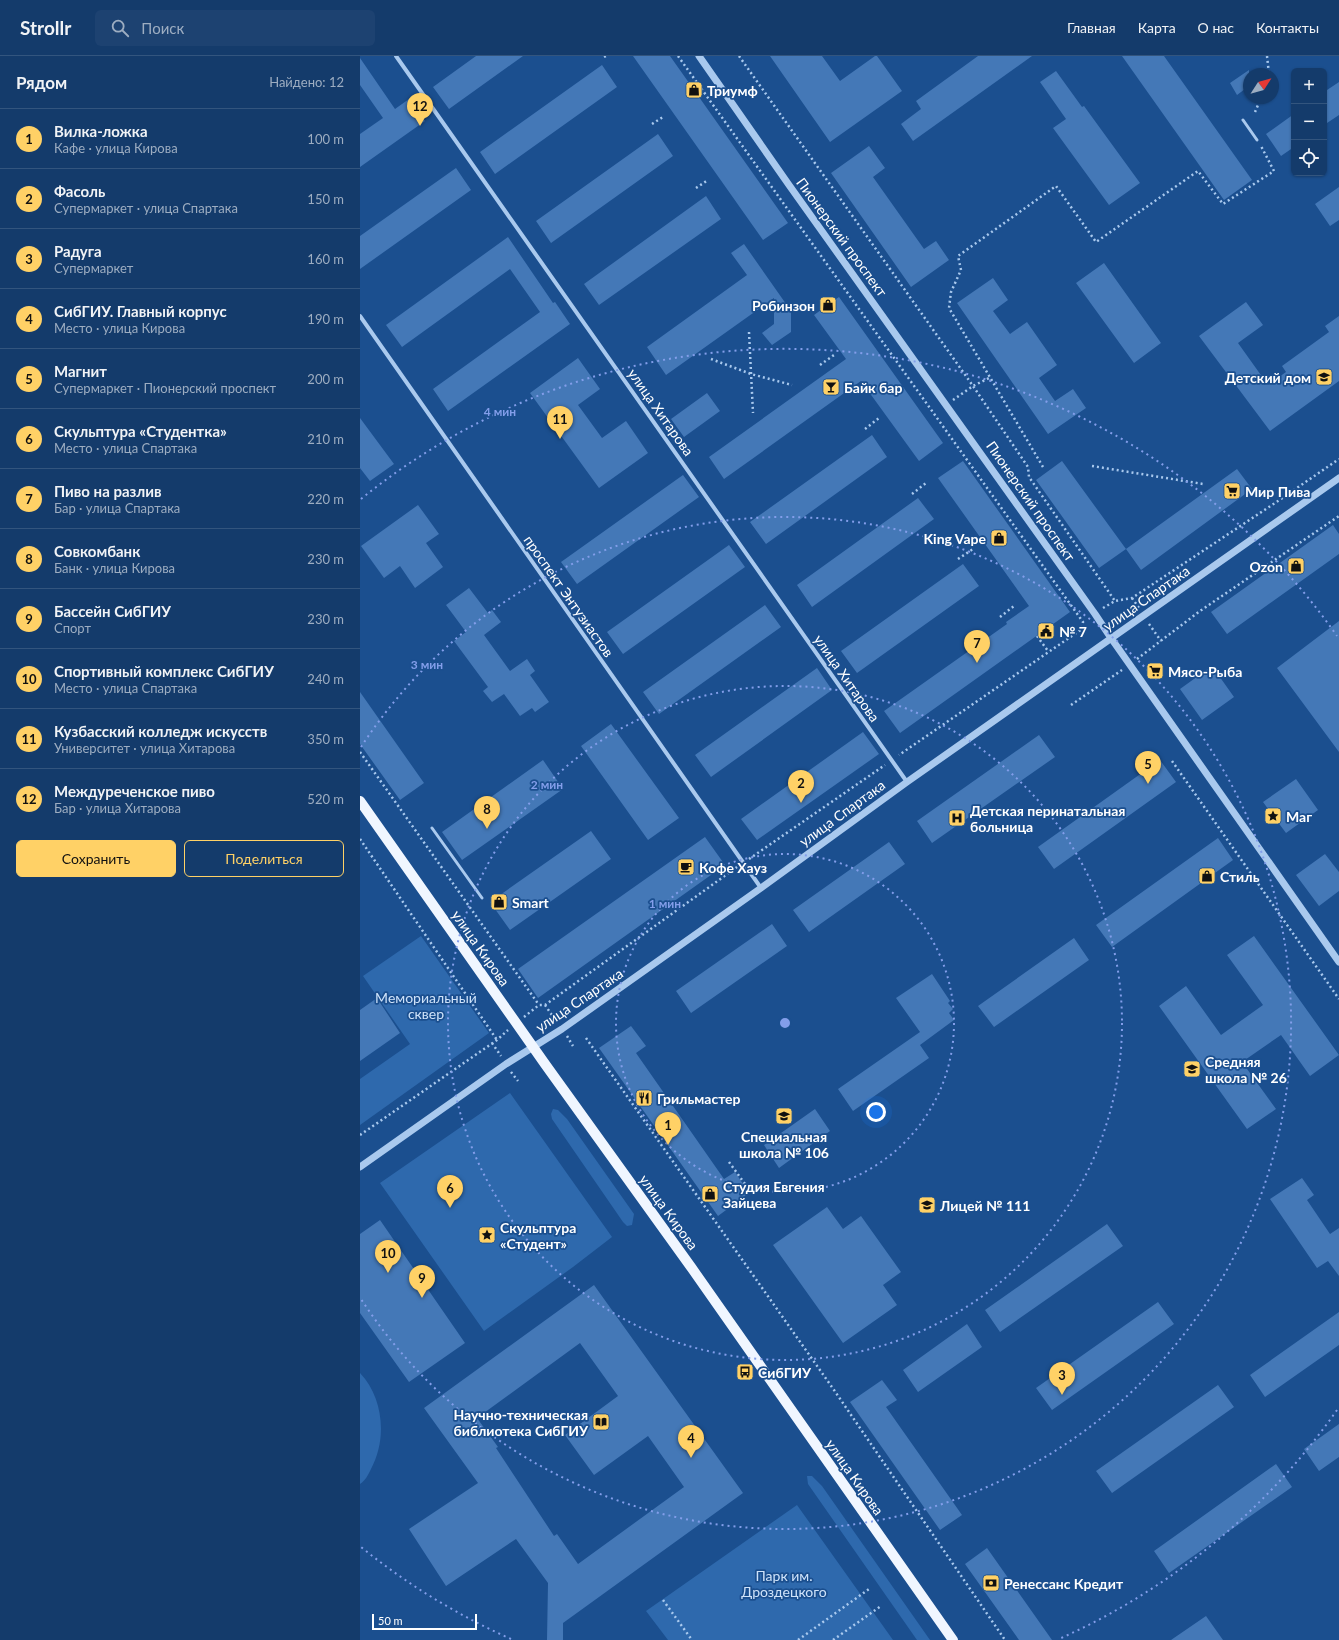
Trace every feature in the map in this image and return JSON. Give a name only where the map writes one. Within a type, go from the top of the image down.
[{"type":"main road","name":"улица Кирова","points":[[360,801],[533,1047],[670,1237],[953,1640]]},
{"type":"street","name":"улица Хитарова","points":[[396,56],[907,782]]},
{"type":"street","name":"Пионерский проспект","points":[[699,56],[793,192],[1095,614],[1339,962]]},
{"type":"street","name":"проспект Энтузиастов","points":[[360,316],[761,888]]},
{"type":"street","name":"улица Спартака","points":[[360,1167],[533,1047],[562,1029],[907,782],[1339,478]]},
{"type":"lane","points":[[1243,120],[1257,140]]},
{"type":"lane","points":[[432,828],[482,898]]},
{"type":"path","points":[[360,752],[539,1004],[545,1005],[743,863],[1048,651],[1082,629],[1083,622],[678,56]]},
{"type":"path","points":[[739,56],[973,386],[1028,467],[1029,477],[1115,600]]},
{"type":"path","points":[[1267,56],[1268,68]]},
{"type":"path","points":[[1255,112],[1258,104]]},
{"type":"path","points":[[652,124],[663,117]]},
{"type":"path","points":[[1043,467],[949,308],[951,292],[961,270],[958,256],[1056,186],[1096,242],[1198,171],[1223,204],[1274,171],[1257,140]]},
{"type":"path","points":[[696,188],[708,180]]},
{"type":"path","points":[[749,332],[753,413]]},
{"type":"path","points":[[820,365],[834,355]]},
{"type":"path","points":[[711,359],[751,374],[792,385]]},
{"type":"path","points":[[946,404],[973,386],[989,378]]},
{"type":"path","points":[[866,429],[879,418]]},
{"type":"path","points":[[1083,622],[1115,600],[1132,598],[1339,459]]},
{"type":"path","points":[[1092,466],[1203,484]]},
{"type":"path","points":[[912,494],[926,483]]},
{"type":"path","points":[[1071,705],[1130,665],[1200,611],[1339,516]]},
{"type":"path","points":[[958,560],[973,548]]},
{"type":"path","points":[[1000,617],[1014,606]]},
{"type":"path","points":[[1037,636],[1048,651]]},
{"type":"path","points":[[1172,761],[1339,999]]},
{"type":"path","points":[[360,839],[497,1040]]},
{"type":"path","points":[[360,1135],[497,1040],[539,1004]]},
{"type":"path","points":[[586,1038],[834,1390],[1005,1640]]},
{"type":"path","points":[[729,1162],[745,1184]]},
{"type":"path","points":[[798,1640],[869,1589]]},
{"type":"path","points":[[663,1600],[692,1640]]},
{"type":"path","points":[[833,1640],[881,1606]]},
{"type":"green space","name":"Мемориальный сквер","points":[[421,936],[489,1033],[360,1125],[360,1079],[410,1044],[363,976]]},
{"type":"green space","points":[[510,1093],[612,1237],[484,1331],[380,1183]]},
{"type":"green space","points":[[553,1109],[558,1110],[567,1119],[634,1214],[632,1225],[627,1226],[623,1222],[552,1119],[551,1114]]},
{"type":"green space","points":[[360,1373],[374,1394],[378,1407],[381,1432],[376,1458],[367,1477],[360,1484]]},
{"type":"green space","points":[[807,1476],[812,1476],[822,1486],[930,1640],[917,1640],[808,1484]]},
{"type":"green space","name":"Парк им. Дроздецкого","points":[[797,1505],[893,1640],[668,1640],[646,1611]]},
{"type":"building","points":[[476,56],[523,56],[449,109],[433,87]]},
{"type":"building","points":[[633,56],[670,56],[788,223],[763,240]]},
{"type":"building","points":[[770,56],[822,56],[840,81],[877,56],[902,91],[830,142]]},
{"type":"building","points":[[978,56],[1032,56],[913,141],[901,124],[921,109],[916,101]]},
{"type":"building","points":[[1122,56],[1164,56],[1252,180],[1224,200]]},
{"type":"building","points":[[360,58],[395,109],[409,99],[425,121],[360,167],[360,134],[383,118],[360,85]]},
{"type":"building","points":[[602,65],[617,87],[495,174],[480,152]]},
{"type":"building","points":[[1056,71],[1082,107],[1084,106],[1140,183],[1109,205],[1053,128],[1066,119],[1040,82]]},
{"type":"building","points":[[1243,74],[1243,90],[1237,95],[1230,83]]},
{"type":"building","points":[[1339,82],[1339,115],[1327,123],[1327,104],[1327,90]]},
{"type":"building","points":[[1291,116],[1291,149],[1281,156],[1266,134]]},
{"type":"building","points":[[658,134],[673,156],[551,243],[536,221]]},
{"type":"building","points":[[869,146],[885,168],[873,177],[924,249],[936,241],[949,260],[911,287],[831,173]]},
{"type":"building","points":[[456,168],[471,190],[360,269],[360,236]]},
{"type":"building","points":[[1339,187],[1339,220],[1330,226],[1315,204]]},
{"type":"building","points":[[706,196],[721,219],[599,305],[584,284]]},
{"type":"building","points":[[508,237],[553,303],[555,302],[570,324],[448,411],[433,389],[540,312],[510,269],[402,347],[386,325]]},
{"type":"building","points":[[744,244],[791,311],[791,332],[772,345],[762,333],[774,324],[774,298],[666,375],[647,347],[747,275],[731,253]]},
{"type":"building","points":[[1104,263],[1161,343],[1134,363],[1076,283]]},
{"type":"building","points":[[993,278],[1008,300],[993,311],[1010,334],[1027,322],[1057,365],[1039,378],[1055,401],[1073,389],[1086,408],[1048,434],[957,303]]},
{"type":"building","points":[[839,297],[943,443],[919,461],[861,381],[724,479],[709,457],[846,359],[814,315]]},
{"type":"building","points":[[1246,302],[1263,325],[1238,343],[1268,385],[1286,372],[1282,366],[1329,332],[1325,326],[1339,316],[1339,381],[1270,431],[1199,336]]},
{"type":"building","points":[[578,358],[600,389],[578,405],[602,438],[626,421],[648,453],[599,488],[530,393]]},
{"type":"building","points":[[707,393],[720,411],[684,437],[671,419]]},
{"type":"building","points":[[360,418],[394,464],[370,481],[360,468]]},
{"type":"building","points":[[872,435],[887,457],[766,544],[750,522]]},
{"type":"building","points":[[963,461],[1070,612],[900,733],[884,711],[1007,624],[1006,622],[1029,606],[938,478]]},
{"type":"building","points":[[1062,461],[1126,549],[1099,568],[1036,480]]},
{"type":"building","points":[[1237,469],[1252,489],[1141,570],[1126,549]]},
{"type":"building","points":[[683,475],[699,497],[577,584],[561,562]]},
{"type":"building","points":[[918,498],[934,519],[812,607],[797,585]]},
{"type":"building","points":[[418,505],[439,534],[426,543],[443,567],[415,588],[400,566],[384,578],[361,546]]},
{"type":"building","points":[[1333,525],[1339,534],[1339,554],[1227,634],[1211,612]]},
{"type":"building","points":[[729,545],[745,567],[623,654],[607,632]]},
{"type":"building","points":[[963,564],[979,586],[857,673],[841,651]]},
{"type":"building","points":[[469,588],[488,613],[492,610],[501,622],[484,635],[510,671],[527,659],[535,671],[530,675],[549,702],[535,712],[532,708],[520,716],[504,694],[492,702],[483,691],[488,687],[454,641],[466,632],[446,605]]},
{"type":"building","points":[[765,605],[781,627],[659,714],[643,692]]},
{"type":"building","points":[[1339,621],[1339,752],[1277,668]]},
{"type":"building","points":[[1212,666],[1234,697],[1202,720],[1180,689]]},
{"type":"building","points":[[817,668],[832,690],[711,777],[695,755]]},
{"type":"building","points":[[360,692],[424,783],[400,800],[360,744]]},
{"type":"building","points":[[611,724],[679,818],[648,840],[581,746]]},
{"type":"building","points":[[863,732],[879,754],[757,840],[741,819]]},
{"type":"building","points":[[1039,735],[1055,757],[932,843],[917,821]]},
{"type":"building","points":[[543,760],[563,789],[462,860],[442,832]]},
{"type":"building","points":[[1160,760],[1176,782],[1054,869],[1038,847]]},
{"type":"building","points":[[1296,779],[1318,810],[1286,833],[1263,802]]},
{"type":"building","points":[[591,831],[611,859],[510,930],[490,902]]},
{"type":"building","points":[[705,837],[725,865],[538,998],[518,969]]},
{"type":"building","points":[[1218,838],[1233,860],[1112,947],[1096,925]]},
{"type":"building","points":[[889,842],[905,864],[809,932],[793,910]]},
{"type":"building","points":[[1325,854],[1339,872],[1339,891],[1319,906],[1296,875]]},
{"type":"building","points":[[772,924],[787,946],[691,1013],[676,991]]},
{"type":"building","points":[[1254,936],[1339,1055],[1310,1076],[1281,1035],[1242,1062],[1276,1109],[1247,1129],[1159,1006],[1186,986],[1221,1035],[1263,1005],[1227,955]]},
{"type":"building","points":[[1074,938],[1089,960],[994,1027],[978,1006]]},
{"type":"building","points":[[932,974],[950,1001],[948,1003],[953,1009],[949,1013],[954,1020],[920,1045],[929,1058],[853,1111],[838,1089],[920,1032],[896,998]]},
{"type":"building","points":[[377,998],[400,1033],[360,1061],[360,1010]]},
{"type":"building","points":[[631,1026],[646,1046],[636,1053],[724,1179],[735,1172],[749,1193],[718,1216],[599,1048]]},
{"type":"building","points":[[815,1109],[830,1131],[779,1168],[764,1145]]},
{"type":"building","points":[[1302,1178],[1314,1195],[1307,1200],[1330,1234],[1339,1228],[1339,1276],[1328,1261],[1317,1268],[1270,1199]]},
{"type":"building","points":[[827,1207],[843,1229],[861,1216],[901,1272],[883,1285],[897,1305],[843,1343],[773,1245]]},
{"type":"building","points":[[380,1220],[465,1343],[409,1382],[360,1313],[360,1234]]},
{"type":"building","points":[[1107,1224],[1123,1246],[1000,1332],[985,1310]]},
{"type":"building","points":[[594,1285],[743,1493],[563,1623],[563,1640],[547,1640],[548,1583],[516,1539],[446,1586],[409,1529],[478,1483],[424,1408]],"holes":[[[580,1343],[618,1396],[565,1435],[594,1475],[648,1436],[684,1487],[578,1564],[557,1534],[554,1536],[496,1448],[498,1447],[477,1418]]]},
{"type":"building","points":[[1158,1302],[1174,1324],[1052,1410],[1036,1388]]},
{"type":"building","points":[[1339,1312],[1339,1345],[1265,1397],[1250,1375]]},
{"type":"building","points":[[967,1324],[982,1347],[918,1392],[903,1370]]},
{"type":"building","points":[[882,1380],[897,1400],[886,1407],[962,1515],[940,1530],[850,1402]]},
{"type":"building","points":[[1218,1385],[1234,1407],[1112,1493],[1096,1471]]},
{"type":"building","points":[[1339,1424],[1339,1457],[1319,1471],[1304,1449]]},
{"type":"building","points":[[1276,1464],[1292,1487],[1169,1573],[1154,1551]]},
{"type":"building","points":[[987,1548],[1052,1640],[1019,1640],[965,1564]]},
{"type":"building","points":[[1206,1616],[1223,1640],[1171,1640]]},
{"type":"place","name":"Триумф","points":[[694,90]]},
{"type":"place","name":"Междуреченское пиво","points":[[420,126]]},
{"type":"place","name":"Робинзон","points":[[828,305]]},
{"type":"place","name":"Детский дом","points":[[1324,377]]},
{"type":"place","name":"Байк бар","points":[[831,387]]},
{"type":"place","name":"Кузбасский колледж искусств","points":[[560,439]]},
{"type":"place","name":"Мир Пива","points":[[1232,491]]},
{"type":"place","name":"King Vape","points":[[999,538]]},
{"type":"place","name":"Ozon","points":[[1296,566]]},
{"type":"place","name":"№ 7","points":[[1046,631]]},
{"type":"place","name":"Пиво на разлив","points":[[977,663]]},
{"type":"place","name":"Мясо-Рыба","points":[[1155,671]]},
{"type":"place","name":"Магнит","points":[[1148,784]]},
{"type":"place","name":"Фасоль","points":[[801,803]]},
{"type":"place","name":"Маг","points":[[1273,816]]},
{"type":"place","name":"Детская перинатальная больница","points":[[957,818]]},
{"type":"place","name":"Совкомбанк","points":[[487,829]]},
{"type":"place","name":"Кофе Хауз","points":[[686,867]]},
{"type":"place","name":"Стиль","points":[[1207,876]]},
{"type":"place","name":"Smart","points":[[499,902]]},
{"type":"place","name":"Средняя школа № 26","points":[[1192,1069]]},
{"type":"place","name":"Грильмастер","points":[[644,1098]]},
{"type":"place","name":"Специальная школа № 106","points":[[784,1116]]},
{"type":"place","name":"Вилка-ложка","points":[[668,1145]]},
{"type":"place","name":"Студия Евгения Зайцева","points":[[710,1194]]},
{"type":"place","name":"Лицей № 111","points":[[927,1205]]},
{"type":"place","name":"Скульптура «Студентка»","points":[[450,1208]]},
{"type":"place","name":"Скульптура «Студент»","points":[[487,1235]]},
{"type":"place","name":"Спортивный комплекс СибГИУ","points":[[388,1273]]},
{"type":"place","name":"Бассейн СибГИУ","points":[[422,1298]]},
{"type":"place","name":"СибГИУ","points":[[745,1372]]},
{"type":"place","name":"Радуга","points":[[1062,1395]]},
{"type":"place","name":"Научно-техническая библиотека СибГИУ","points":[[601,1422]]},
{"type":"place","name":"СибГИУ. Главный корпус","points":[[691,1458]]},
{"type":"place","name":"Ренессанс Кредит","points":[[991,1583]]}]
